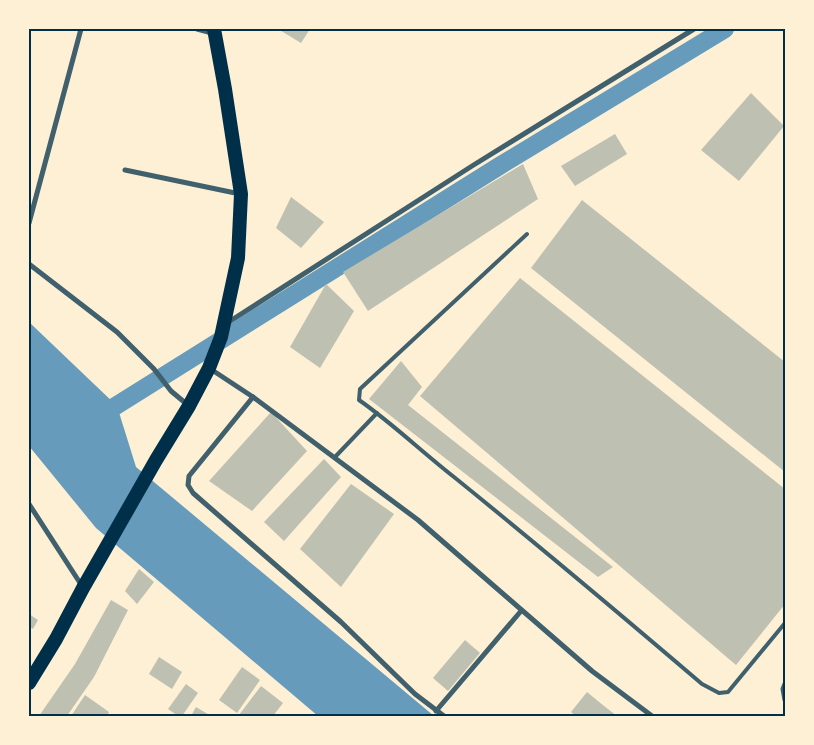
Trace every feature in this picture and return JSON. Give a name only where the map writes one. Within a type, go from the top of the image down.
[{"type":"highway","points":[[29,680],[56,639],[108,543],[189,406],[209,366],[224,325],[238,258],[241,194],[214,31]]},
{"type":"street","points":[[29,223],[81,29]]},
{"type":"street","points":[[197,29],[214,31]]},
{"type":"street","points":[[224,325],[480,161],[694,29]]},
{"type":"street","points":[[125,170],[241,194]]},
{"type":"street","points":[[29,264],[118,332],[154,369],[171,392],[189,406]]},
{"type":"street","points":[[209,366],[254,397],[418,520],[592,671],[652,716]]},
{"type":"street","points":[[254,397],[189,476],[188,485],[193,493],[341,622],[416,694],[444,716]]},
{"type":"street","points":[[29,504],[83,588]]},
{"type":"street","points":[[436,711],[521,610]]},
{"type":"street","points":[[785,684],[783,689],[785,700]]},
{"type":"lane","points":[[527,234],[360,389],[359,400],[556,559],[702,684],[719,693],[728,692],[785,623]]},
{"type":"lane","points":[[335,457],[377,413]]},
{"type":"water","points":[[29,322],[117,406],[136,467],[434,716],[318,716],[96,528],[29,446]]},
{"type":"building","points":[[278,29],[310,29],[301,43]]},
{"type":"building","points":[[751,93],[784,126],[739,181],[701,150]]},
{"type":"building","points":[[615,134],[627,154],[575,186],[561,166]]},
{"type":"building","points":[[523,164],[538,199],[368,311],[343,272]]},
{"type":"building","points":[[291,197],[324,222],[301,248],[276,228]]},
{"type":"building","points":[[582,200],[785,362],[785,472],[531,268]]},
{"type":"building","points":[[520,278],[785,489],[785,604],[736,665],[420,396]]},
{"type":"building","points":[[326,284],[354,311],[320,368],[290,347]]},
{"type":"building","points":[[401,361],[422,387],[408,405],[613,567],[598,577],[369,399]]},
{"type":"building","points":[[271,412],[307,451],[252,511],[209,481]]},
{"type":"building","points":[[324,459],[341,477],[284,541],[264,522]]},
{"type":"building","points":[[351,484],[394,514],[341,587],[300,549]]},
{"type":"building","points":[[139,569],[154,582],[137,604],[125,591]]},
{"type":"building","points":[[111,600],[128,610],[94,677],[67,716],[39,716],[75,664]]},
{"type":"building","points":[[29,614],[38,620],[33,629],[29,627]]},
{"type":"building","points":[[465,640],[480,653],[448,691],[433,678]]},
{"type":"building","points":[[159,657],[182,672],[172,689],[149,674]]},
{"type":"building","points":[[242,667],[260,680],[237,713],[219,700]]},
{"type":"building","points":[[186,684],[198,693],[182,716],[178,716],[168,709]]},
{"type":"building","points":[[261,686],[283,703],[273,716],[239,715]]},
{"type":"building","points":[[587,692],[617,716],[576,716],[571,712]]},
{"type":"building","points":[[85,695],[109,712],[107,716],[71,716]]},
{"type":"building","points":[[196,707],[211,716],[191,716]]},
{"type":"waterway","points":[[98,417],[501,165],[725,29]]}]
